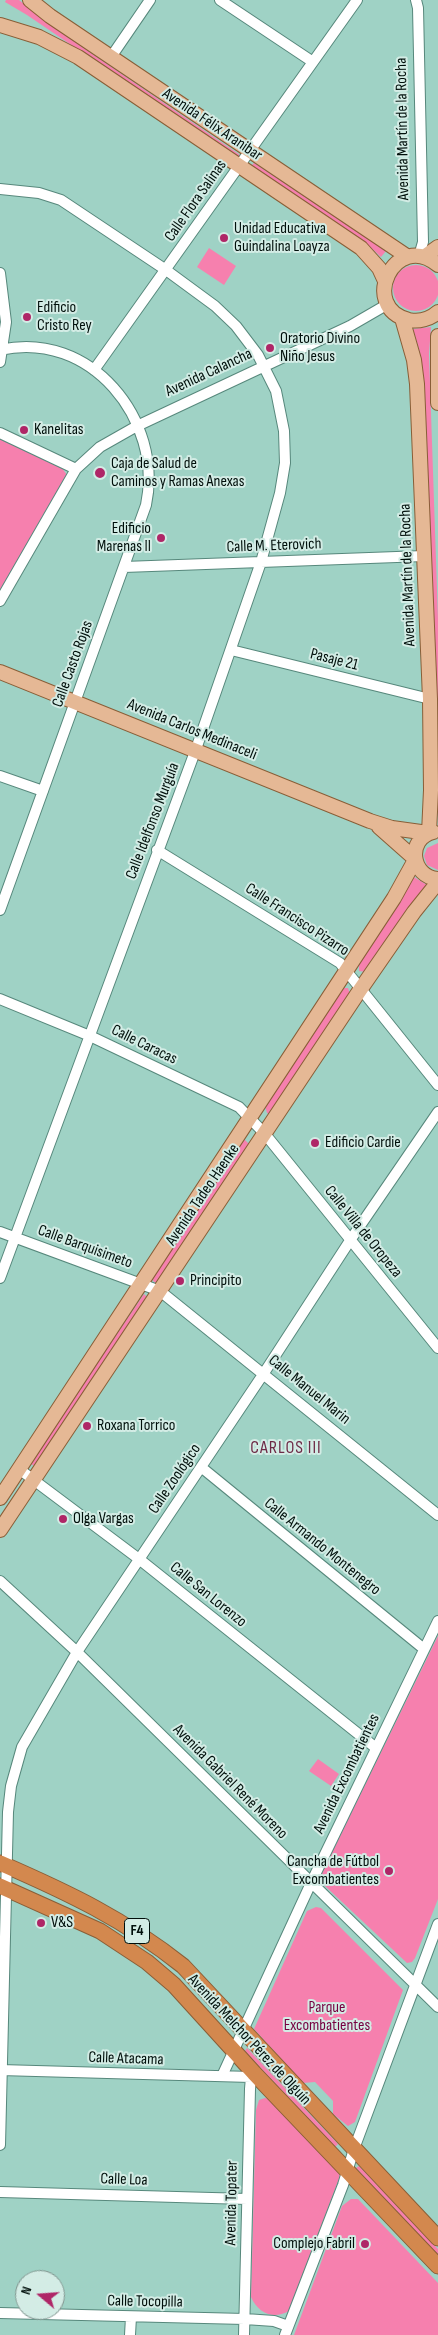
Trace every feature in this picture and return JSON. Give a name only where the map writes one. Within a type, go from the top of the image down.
[{"type":"highway","name":"Avenida Melchor Pérez de Olguín","points":[[3,1865],[104,1911],[154,1943],[183,1966],[438,2238]]},
{"type":"highway","name":"Avenida Melchor Pérez de Olguín","points":[[3,1888],[68,1915],[122,1944],[174,1985],[234,2050],[253,2075],[438,2266]]},
{"type":"main road","name":"Avenida Félix Aranibar","points":[[31,0],[50,16],[249,151],[417,257],[438,265]]},
{"type":"main road","name":"Avenida Félix Aranibar","points":[[0,25],[56,44],[240,165],[361,248],[375,263],[385,281]]},
{"type":"main road","points":[[438,247],[392,268],[385,281],[384,293],[388,304],[402,318],[419,321],[430,318],[438,312]]},
{"type":"main road","name":"Avenida Martín de la Rocha","points":[[402,318],[414,360],[417,384],[430,699],[433,831]]},
{"type":"main road","points":[[438,336],[438,403]]},
{"type":"main road","name":"Avenida Carlos Medinaceli","points":[[0,672],[370,821],[392,828],[433,831]]},
{"type":"main road","name":"Avenida Carlos Medinaceli","points":[[370,821],[389,834],[414,859],[424,875],[438,878]]},
{"type":"main road","name":"Avenida Tadeo Haenke","points":[[0,1498],[398,892],[414,859],[417,843],[433,831]]},
{"type":"main road","name":"Avenida Tadeo Haenke","points":[[0,1530],[360,990],[414,912],[438,882]]},
{"type":"street","points":[[111,57],[150,0]]},
{"type":"street","points":[[220,0],[312,62]]},
{"type":"street","name":"Calle Flora Salinas","points":[[94,370],[357,0]]},
{"type":"street","name":"Avenida Martín de la Rocha","points":[[416,0],[418,8],[423,232],[417,257]]},
{"type":"street","name":"Calle Idelfonso Murguía","points":[[0,189],[39,193],[61,200],[166,270],[215,306],[236,326],[265,366],[276,391],[280,408],[285,463],[280,493],[261,562],[231,650],[196,750],[157,850],[0,1278]]},
{"type":"street","points":[[0,273],[6,322],[0,362]]},
{"type":"street","name":"Avenida Calancha","points":[[0,601],[76,469],[100,447],[137,426],[376,313],[388,304]]},
{"type":"street","name":"Calle Casto Rojas","points":[[0,910],[4,888],[43,791],[146,505],[150,481],[144,442],[124,400],[94,370],[62,353],[23,347],[1,350]]},
{"type":"street","points":[[0,433],[76,469]]},
{"type":"street","name":"Calle M. Eterovich","points":[[124,567],[424,556]]},
{"type":"street","name":"Pasaje 21","points":[[231,650],[430,699]]},
{"type":"street","points":[[0,776],[43,791]]},
{"type":"street","name":"Calle Francisco Pizarro","points":[[157,850],[340,963],[438,1085]]},
{"type":"street","name":"Calle Caracas","points":[[0,999],[90,1036],[239,1107],[250,1116],[265,1134]]},
{"type":"street","name":"Calle Zoológico","points":[[0,2145],[3,1865],[8,1812],[16,1765],[28,1736],[77,1652],[201,1468],[351,1239],[438,1112]]},
{"type":"street","name":"Calle Villa de Oropeza","points":[[265,1134],[438,1348]]},
{"type":"street","name":"Calle Barquisimeto","points":[[0,1232],[160,1291]]},
{"type":"street","name":"Calle Manuel Marin","points":[[160,1291],[438,1515]]},
{"type":"street","name":"Calle Armando Montenegro","points":[[201,1468],[424,1649]]},
{"type":"street","name":"Calle San Lorenzo","points":[[19,1469],[139,1559],[376,1748]]},
{"type":"street","name":"Avenida Gabriel René Moreno","points":[[0,1581],[77,1652],[438,2007]]},
{"type":"street","name":"Avenida Excombatientes","points":[[222,2076],[311,1883],[438,1621]]},
{"type":"street","points":[[286,2330],[348,2171],[354,2149],[438,1924]]},
{"type":"street","name":"Calle Atacama","points":[[1,2070],[222,2076],[253,2075]]},
{"type":"street","name":"Avenida Topater","points":[[244,2335],[247,2199],[253,2075]]},
{"type":"street","name":"Calle Loa","points":[[0,2192],[247,2199]]},
{"type":"street","name":"Calle Tocopilla","points":[[0,2313],[245,2319],[274,2321],[286,2330]]},
{"type":"street","points":[[130,2335],[131,2317]]},
{"type":"green space","points":[[6,0],[19,0],[60,32],[240,155],[238,158],[5,2]]},
{"type":"green space","points":[[254,163],[386,251],[381,257],[366,243],[251,166]]},
{"type":"green space","points":[[209,248],[236,266],[224,285],[197,267]]},
{"type":"green space","points":[[412,265],[420,265],[429,269],[435,275],[439,288],[435,301],[429,307],[420,311],[412,311],[403,307],[397,301],[393,292],[393,284],[397,275],[403,269]]},
{"type":"green space","points":[[431,327],[429,354],[438,619],[438,765],[424,393],[419,349],[413,329]]},
{"type":"green space","points":[[0,439],[62,468],[67,475],[0,591]]},
{"type":"green space","points":[[438,843],[438,870],[427,865],[424,856],[427,848]]},
{"type":"green space","points":[[414,877],[427,885],[366,972],[359,971],[359,964]]},
{"type":"green space","points":[[342,988],[348,988],[350,994],[269,1114],[267,1113],[265,1106]]},
{"type":"green space","points":[[243,1138],[249,1144],[157,1283],[154,1282],[152,1279]]},
{"type":"green space","points":[[144,1294],[147,1297],[34,1466],[30,1463]]},
{"type":"green space","points":[[438,1636],[438,1899],[415,1958],[412,1962],[407,1963],[324,1885],[320,1877]]},
{"type":"green space","points":[[318,1759],[339,1774],[331,1786],[309,1771]]},
{"type":"green space","name":"Parque Excombatientes","points":[[316,1907],[321,1908],[403,1990],[355,2122],[348,2126],[333,2114],[333,2101],[315,2082],[303,2083],[254,2029],[307,1911]]},
{"type":"green space","points":[[247,2048],[338,2144],[335,2147],[245,2051]]},
{"type":"green space","points":[[269,2099],[337,2170],[340,2176],[289,2311],[277,2315],[262,2311],[251,2297],[256,2110],[259,2100]]},
{"type":"green space","points":[[359,2166],[438,2249],[438,2255],[356,2168]]},
{"type":"green space","name":"Complejo Fabril","points":[[351,2199],[358,2199],[438,2283],[438,2335],[294,2335],[342,2206]]},
{"type":"place","name":"Unidad Educativa Guindalina Loayza","points":[[224,238]]},
{"type":"place","name":"Edificio Cristo Rey","points":[[27,317]]},
{"type":"place","name":"Oratorio Divino Niño Jesus","points":[[270,348]]},
{"type":"place","name":"Kanelitas","points":[[24,430]]},
{"type":"place","name":"Caja de Salud de Caminos y Ramas Anexas","points":[[100,473]]},
{"type":"place","name":"Edificio Marenas II","points":[[161,538]]},
{"type":"place","name":"Edificio Cardie","points":[[315,1143]]},
{"type":"place","name":"Principito","points":[[180,1281]]},
{"type":"place","name":"Roxana Torrico","points":[[87,1426]]},
{"type":"place","name":"Olga Vargas","points":[[63,1519]]},
{"type":"place","name":"Cancha de Fútbol Excombatientes","points":[[389,1871]]},
{"type":"place","name":"V&S","points":[[41,1923]]},
{"type":"place","name":"Complejo Fabril","points":[[365,2244]]},
{"type":"district","name":"CARLOS III","points":[[286,1448]]}]
